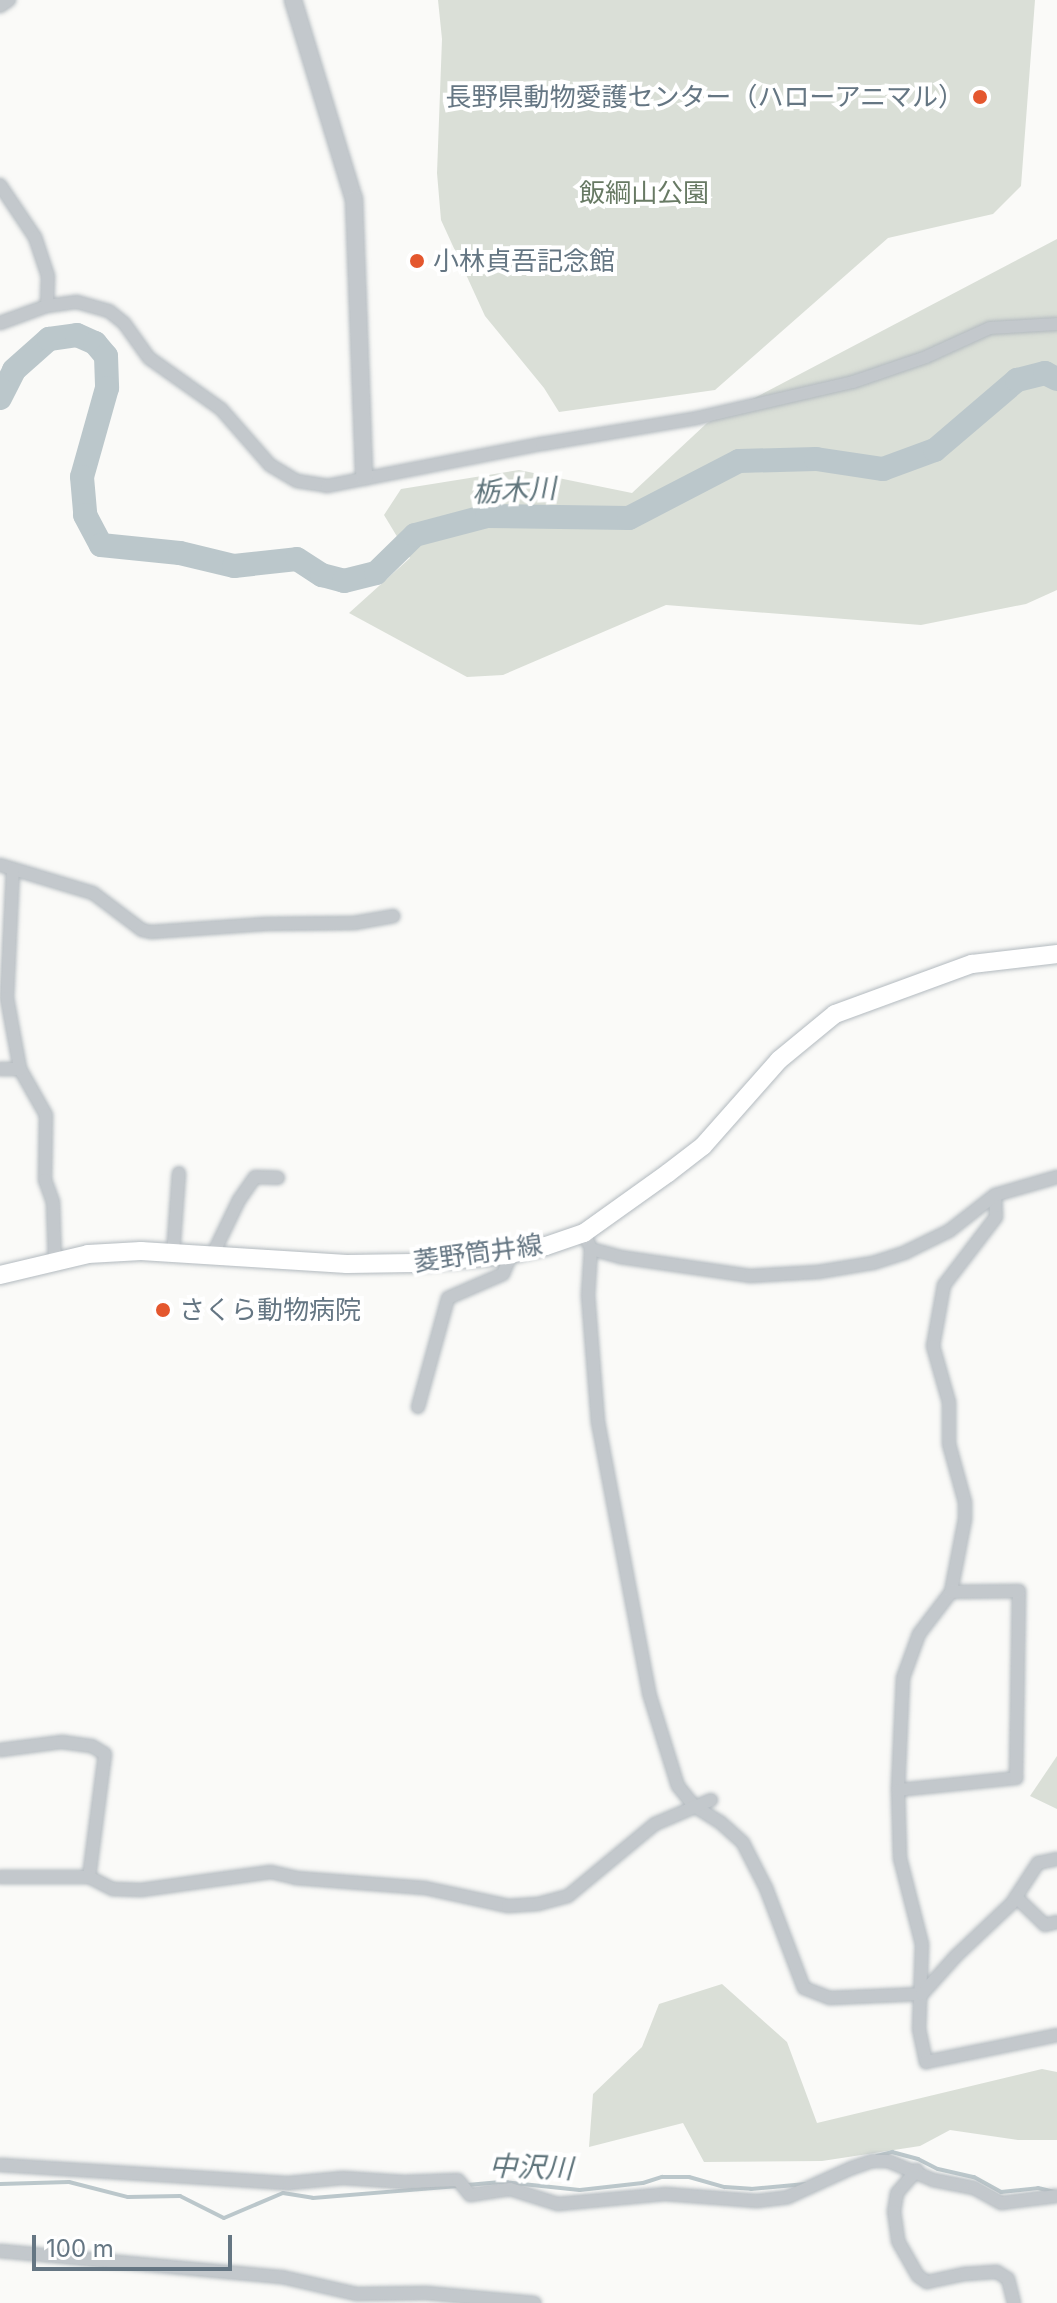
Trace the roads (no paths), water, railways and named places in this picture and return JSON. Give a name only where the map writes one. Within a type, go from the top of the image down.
[{"type":"main road","name":"菱野筒井線","points":[[0,1275],[88,1254],[173,1254],[347,1264],[413,1263],[512,1253],[587,1241],[611,1217],[703,1146],[779,1060],[808,1033],[835,1014],[972,964],[1057,954]]},
{"type":"street","points":[[0,6],[9,0]]},
{"type":"street","points":[[293,0],[354,199],[364,477]]},
{"type":"street","points":[[0,185],[35,237],[48,276],[47,306]]},
{"type":"street","points":[[0,323],[47,306],[77,302],[109,311],[124,323],[149,358],[221,409],[270,465],[297,481],[327,486],[697,418],[853,382],[926,357],[990,328],[1057,324]]},
{"type":"street","points":[[55,1261],[53,1202],[45,1180],[46,1115],[20,1069],[7,998],[6,867],[93,893],[142,930],[151,932],[266,924],[354,923],[393,916]]},
{"type":"street","points":[[0,1069],[20,1069]]},
{"type":"street","points":[[173,1254],[179,1173]]},
{"type":"street","points":[[212,1256],[239,1200],[255,1177],[278,1178]]},
{"type":"street","points":[[1057,1177],[995,1195],[949,1231],[906,1252],[873,1263],[818,1272],[750,1276],[620,1257],[587,1241],[588,1295],[602,1447],[649,1693],[678,1786],[694,1806],[720,1822],[743,1843],[766,1888],[804,1988],[830,1998],[922,1994],[1016,1897],[1038,1863],[1057,1859]]},
{"type":"street","points":[[995,1195],[996,1217],[944,1285],[933,1346],[949,1402],[949,1444],[965,1502],[965,1519],[951,1592],[919,1634],[903,1678],[898,1790],[900,1858],[913,1898],[922,1944],[919,2029],[926,2062],[1057,2035]]},
{"type":"street","points":[[418,1407],[448,1298],[503,1274],[512,1253]]},
{"type":"street","points":[[898,1790],[1016,1778],[1019,1591],[951,1592]]},
{"type":"street","points":[[0,1750],[62,1742],[92,1746],[105,1754],[89,1877]]},
{"type":"street","points":[[0,1877],[89,1877],[113,1889],[141,1890],[271,1872],[296,1878],[425,1888],[508,1906],[538,1904],[568,1896],[655,1824],[711,1800]]},
{"type":"street","points":[[1016,1897],[1045,1925],[1057,1922]]},
{"type":"street","points":[[0,2165],[289,2183],[343,2178],[404,2182],[458,2180],[470,2195],[510,2189],[558,2204],[665,2194],[757,2201],[803,2193],[872,2161],[888,2161],[917,2170],[933,2180],[974,2188],[1001,2203],[1057,2196]]},
{"type":"street","points":[[917,2170],[897,2193],[894,2211],[898,2241],[918,2276],[927,2282],[997,2272],[1008,2279],[1014,2303]]},
{"type":"street","points":[[0,2251],[282,2277],[357,2294],[426,2293],[535,2303]]},
{"type":"waterway","name":"栃木川","points":[[0,398],[14,370],[49,339],[77,335],[95,343],[106,356],[107,388],[82,477],[85,515],[101,545],[180,553],[234,566],[297,559],[322,575],[344,581],[376,573],[415,535],[487,516],[629,518],[739,461],[816,459],[883,469],[935,450],[1017,380],[1045,373],[1057,379]]},
{"type":"waterway","name":"中沢川","points":[[877,2156],[892,2152],[918,2159],[938,2169],[974,2177],[1001,2192],[1038,2188],[1055,2192]]},
{"type":"waterway","name":"中沢川","points":[[467,2185],[504,2182],[580,2190],[643,2183],[662,2177],[689,2177],[725,2187],[751,2189],[806,2184]]},
{"type":"waterway","name":"中沢川","points":[[0,2184],[69,2182],[128,2197],[180,2196],[224,2218],[283,2193],[313,2198],[458,2186]]},
{"type":"place","name":"長野県動物愛護センター（ハローアニマル）","points":[[980,97]]},
{"type":"place","name":"小林貞吾記念館","points":[[417,261]]},
{"type":"place","name":"さくら動物病院","points":[[163,1310]]},
{"type":"park label","name":"飯綱山公園","points":[[644,193]]}]
